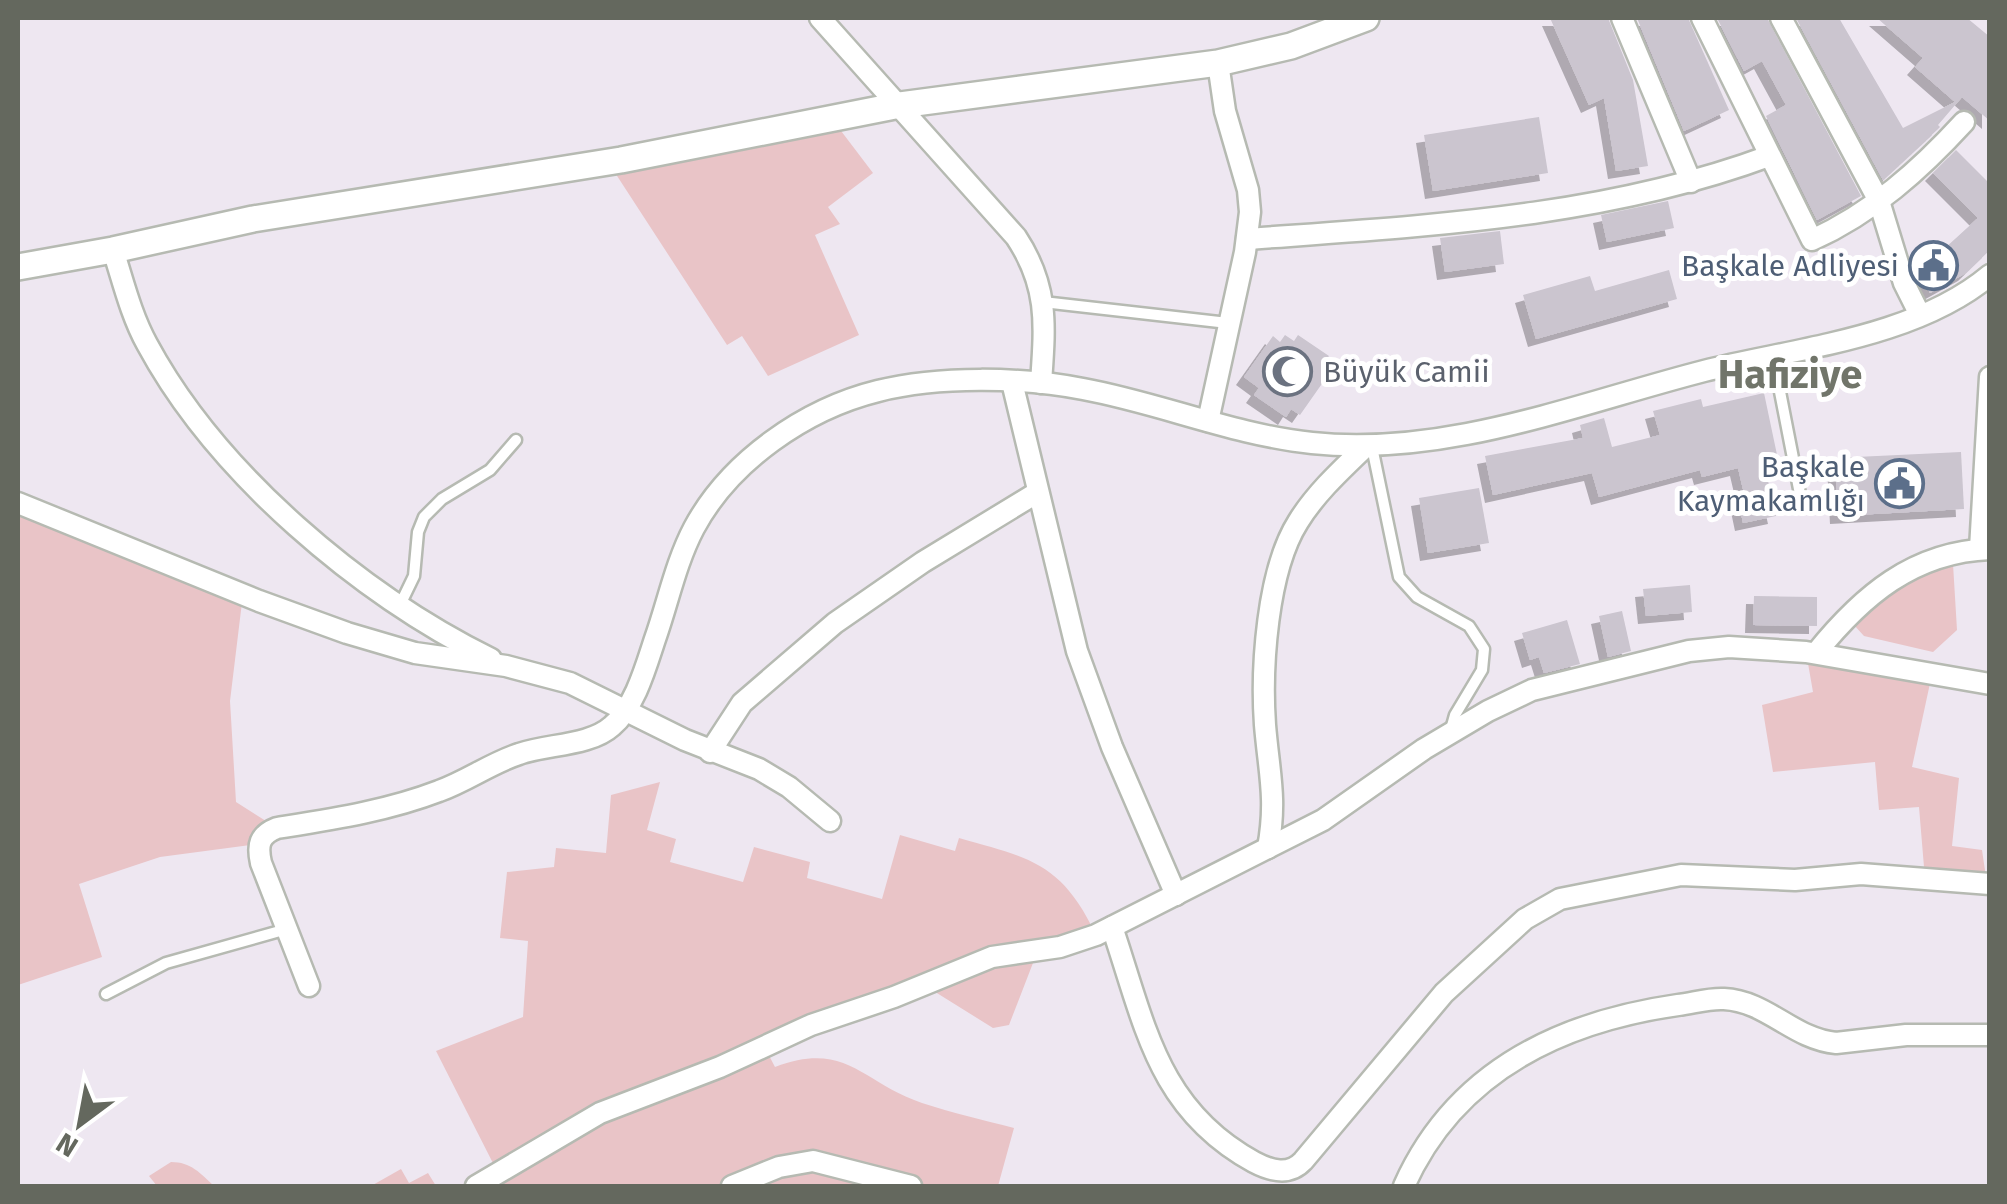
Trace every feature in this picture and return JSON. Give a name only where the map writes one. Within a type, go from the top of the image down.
[{"type":"street","points":[[820,18],[1016,237],[1038,274],[1043,302],[1041,384]]},
{"type":"street","points":[[18,266],[254,219],[621,160],[900,106],[1218,63],[1291,46],[1365,18]]},
{"type":"street","points":[[1622,18],[1691,182]]},
{"type":"street","points":[[1702,18],[1812,240],[1856,218],[1879,201],[1934,156],[1964,122]]},
{"type":"street","points":[[1781,18],[1879,201],[1904,283],[1920,315]]},
{"type":"street","points":[[1208,421],[1247,239],[1248,190],[1225,111],[1218,63]]},
{"type":"street","points":[[1247,239],[1502,218],[1597,203],[1691,182],[1769,156]]},
{"type":"street","points":[[113,250],[146,342],[246,480],[399,608],[506,666]]},
{"type":"street","points":[[309,986],[258,850],[260,840],[270,831],[376,811],[438,792],[516,755],[606,731],[625,709],[652,648],[694,528],[725,484],[762,450],[833,408],[882,390],[939,383],[1041,384],[1099,392],[1288,440],[1368,447],[1523,422],[1703,372],[1892,326],[1946,304],[1990,276]]},
{"type":"street","points":[[1816,653],[1882,584],[1942,556],[1985,549],[1990,377]]},
{"type":"street","points":[[1012,382],[1077,651],[1092,696],[1176,895]]},
{"type":"street","points":[[1268,848],[1274,794],[1264,674],[1276,574],[1300,518],[1368,447]]},
{"type":"street","points":[[710,752],[742,703],[836,623],[923,562],[1038,492]]},
{"type":"street","points":[[18,503],[348,633],[415,653],[506,666],[570,683],[710,752],[775,778],[830,821]]},
{"type":"street","points":[[476,1186],[600,1113],[720,1067],[812,1025],[992,958],[1078,942],[1112,927],[1323,820],[1450,734],[1532,690],[1690,651],[1754,646],[1990,684]]},
{"type":"street","points":[[1112,927],[1156,1054],[1184,1107],[1223,1143],[1272,1170],[1298,1177],[1444,993],[1525,919],[1560,899],[1681,875],[1795,880],[1861,874],[1990,884]]},
{"type":"street","points":[[1404,1186],[1426,1140],[1439,1124],[1504,1066],[1544,1041],[1633,1012],[1724,998],[1755,1005],[1820,1042],[1948,1033],[1990,1035]]},
{"type":"street","points":[[732,1186],[779,1168],[813,1161],[912,1186]]},
{"type":"lane","points":[[1043,302],[1228,323]]},
{"type":"lane","points":[[1772,356],[1800,494]]},
{"type":"lane","points":[[399,608],[414,576],[418,532],[424,517],[442,499],[490,470],[516,440]]},
{"type":"lane","points":[[1368,447],[1399,577],[1417,597],[1469,626],[1484,649],[1482,670],[1454,715],[1450,734]]},
{"type":"lane","points":[[106,994],[166,963],[288,928]]},
{"type":"shaded area","points":[[832,119],[873,173],[828,207],[840,224],[815,235],[859,335],[768,376],[742,336],[727,345],[608,162]]},
{"type":"shaded area","points":[[18,503],[243,594],[230,701],[236,802],[277,828],[258,844],[160,857],[79,884],[102,957],[18,985]]},
{"type":"shaded area","points":[[1953,564],[1957,630],[1933,652],[1864,636],[1854,625],[1911,579]]},
{"type":"shaded area","points":[[1806,652],[1932,674],[1912,767],[1959,778],[1952,846],[1982,850],[1987,884],[1925,879],[1919,807],[1879,810],[1875,762],[1773,772],[1762,705],[1813,692]]},
{"type":"shaded area","points":[[660,782],[647,830],[676,839],[670,862],[743,882],[754,847],[810,862],[807,878],[882,899],[900,835],[955,851],[959,838],[1006,851],[1041,867],[1070,892],[1096,935],[1038,950],[1009,1025],[993,1028],[924,985],[764,1046],[775,1067],[820,1058],[837,1061],[922,1103],[1014,1128],[998,1186],[911,1186],[861,1173],[858,1186],[476,1186],[498,1173],[436,1051],[523,1017],[528,941],[500,938],[507,872],[554,867],[556,848],[606,853],[611,795]]},
{"type":"shaded area","points":[[171,1162],[190,1166],[214,1186],[157,1186],[149,1176]]},
{"type":"shaded area","points":[[401,1169],[409,1183],[428,1173],[436,1186],[371,1186]]},
{"type":"building","points":[[1550,18],[1608,18],[1633,80],[1648,166],[1616,171],[1604,98],[1589,105]]},
{"type":"building","points":[[1637,18],[1688,18],[1729,110],[1684,131]]},
{"type":"building","points":[[1717,18],[1767,18],[1861,196],[1817,220],[1766,116],[1786,105],[1762,61],[1744,71]]},
{"type":"building","points":[[1796,18],[1839,18],[1903,128],[1955,102],[1915,67],[1923,58],[1877,18],[1967,18],[1990,37],[1990,121],[1962,97],[1940,127],[1883,180]]},
{"type":"building","points":[[1539,117],[1548,173],[1433,191],[1424,135]]},
{"type":"building","points":[[1956,150],[1990,184],[1990,250],[1966,273],[1930,293],[1910,256],[1938,240],[1944,249],[1978,218],[1933,173]]},
{"type":"building","points":[[1668,201],[1674,228],[1607,242],[1601,215]]},
{"type":"building","points":[[1500,231],[1504,264],[1445,272],[1440,238]]},
{"type":"building","points":[[1669,270],[1677,299],[1536,339],[1523,295],[1590,276],[1595,291]]},
{"type":"building","name":"Büyük Camii","points":[[1285,335],[1294,341],[1298,335],[1329,356],[1324,362],[1333,368],[1300,415],[1291,409],[1286,417],[1254,395],[1259,388],[1244,377],[1273,336],[1280,342]]},
{"type":"building","points":[[1764,393],[1780,469],[1766,472],[1776,516],[1743,523],[1739,504],[1746,502],[1738,468],[1702,477],[1700,470],[1599,497],[1592,473],[1493,495],[1485,456],[1583,438],[1580,425],[1604,418],[1612,447],[1660,435],[1653,411],[1701,399],[1703,407]]},
{"type":"building","name":"Başkale Kaymakamlığı","points":[[1961,452],[1964,509],[1838,516],[1835,458]]},
{"type":"building","points":[[1479,488],[1489,543],[1428,553],[1419,498]]},
{"type":"building","points":[[1690,585],[1692,612],[1646,616],[1643,589]]},
{"type":"building","points":[[1754,596],[1817,597],[1817,626],[1753,625]]},
{"type":"building","points":[[1622,611],[1631,651],[1608,657],[1599,616]]},
{"type":"building","points":[[1567,620],[1580,664],[1544,673],[1539,657],[1530,660],[1522,633]]},
{"type":"place","name":"Başkale Adliyesi","points":[[1934,266]]},
{"type":"place","name":"Büyük Camii","points":[[1288,372]]},
{"type":"place","name":"Başkale Kaymakamlığı","points":[[1900,484]]},
{"type":"district","name":"Hafiziye","points":[[1790,375]]}]
